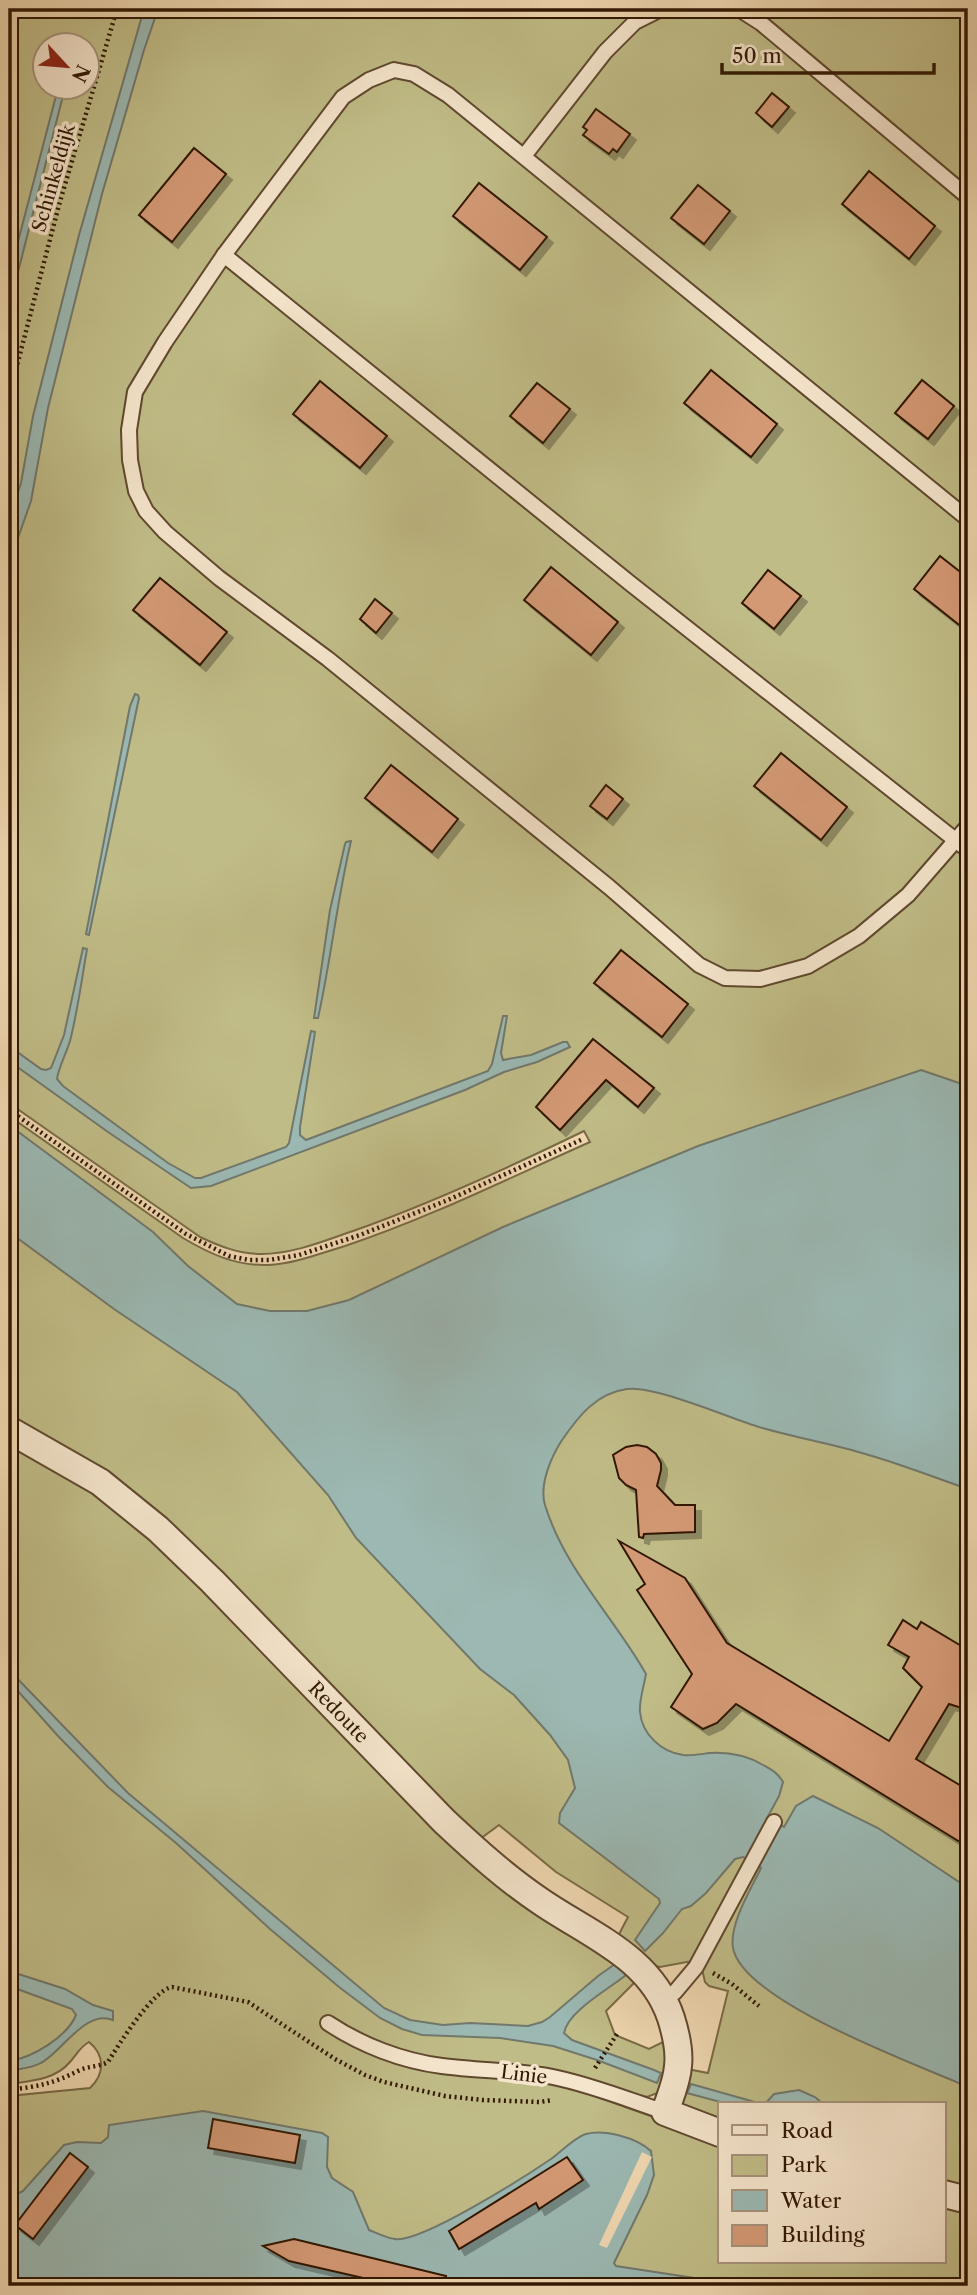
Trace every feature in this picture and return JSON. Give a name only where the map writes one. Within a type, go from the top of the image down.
[{"type":"street","name":"Redoute","points":[[9,1430],[79,1468],[138,1510],[212,1581],[483,1858],[533,1897],[626,1955],[644,1971],[664,2000],[674,2027],[678,2052],[675,2081],[665,2112]]},
{"type":"street","name":"Linie","points":[[665,2112],[718,2132]]},
{"type":"street","points":[[946,2194],[968,2200]]},
{"type":"lane","points":[[524,156],[605,52],[635,22],[661,9]]},
{"type":"lane","points":[[738,9],[781,39],[968,197]]},
{"type":"lane","points":[[968,519],[448,95],[414,75],[394,71],[369,80],[343,97],[224,255],[135,392],[129,430],[130,460],[136,491],[146,511],[165,532],[219,578],[328,659],[599,878],[699,965],[725,978],[760,979],[808,966],[859,936],[908,895],[968,826]]},
{"type":"lane","points":[[224,255],[631,584],[968,850]]},
{"type":"lane","points":[[664,2000],[675,1992],[696,1967],[774,1822]]},
{"type":"lane","name":"Linie","points":[[328,2023],[371,2046],[418,2061],[440,2066],[555,2078],[665,2112]]},
{"type":"path","name":"Schinkeldijk","points":[[9,396],[59,205],[117,9]]},
{"type":"path","points":[[9,1110],[186,1234],[229,1256],[249,1260],[299,1255],[360,1235],[448,1200],[583,1139]]},
{"type":"path","points":[[696,1967],[724,1979],[759,2006]]},
{"type":"path","points":[[9,2090],[52,2084],[82,2069]]},
{"type":"green space","points":[[9,9],[968,9],[968,2194],[946,2188],[946,2102],[718,2102],[718,2125],[684,2109],[681,2099],[687,2069],[708,2073],[728,1991],[709,1986],[705,1982],[702,1969],[692,1961],[660,1967],[652,1965],[616,1940],[628,1917],[556,1872],[499,1825],[476,1842],[166,1526],[9,1422],[9,1116],[183,1238],[224,1258],[256,1265],[288,1263],[307,1258],[407,1223],[590,1142],[584,1131],[412,1209],[320,1243],[273,1253],[253,1254],[200,1237],[9,1103]]},
{"type":"green space","points":[[9,1437],[98,1488],[365,1747],[639,1978],[606,2011],[615,2035],[649,2049],[669,2039],[671,2048],[660,2092],[647,2097],[529,2067],[439,2060],[334,2033],[497,2077],[547,2083],[581,2091],[718,2140],[718,2264],[946,2264],[946,2202],[968,2207],[968,2286],[9,2286],[9,2096],[90,2088],[98,2077],[100,2059],[89,2042],[57,2073],[42,2079],[9,2084]]},
{"type":"water","points":[[144,9],[158,9],[102,194],[48,408],[31,501],[9,569],[9,519],[21,483],[33,416],[79,235]]},
{"type":"water","points":[[54,102],[61,102],[9,307],[9,276]]},
{"type":"water","points":[[135,694],[139,698],[89,935],[86,934],[130,706]]},
{"type":"water","points":[[351,841],[323,996],[318,1018],[314,1018],[330,910],[345,844]]},
{"type":"water","points":[[83,948],[87,949],[76,1015],[57,1079],[168,1163],[195,1178],[286,1147],[311,1031],[315,1032],[300,1127],[300,1135],[306,1140],[488,1071],[503,1016],[507,1016],[501,1053],[503,1060],[531,1055],[563,1042],[567,1042],[570,1047],[465,1090],[211,1186],[191,1188],[9,1061],[9,1046],[41,1069],[51,1068],[64,1035]]},
{"type":"water","points":[[921,1070],[968,1086],[968,1489],[849,1449],[759,1427],[673,1397],[627,1389],[606,1395],[589,1407],[575,1423],[550,1463],[544,1497],[554,1529],[577,1572],[646,1674],[640,1712],[644,1728],[654,1741],[667,1750],[683,1755],[724,1753],[757,1762],[775,1772],[783,1782],[767,1818],[784,1827],[796,1806],[813,1796],[878,1828],[968,1888],[968,2087],[836,2030],[767,1989],[744,1969],[733,1948],[734,1928],[761,1868],[743,1857],[735,1859],[706,1893],[691,1906],[682,1909],[645,1951],[635,1940],[660,1903],[659,1899],[559,1823],[560,1813],[575,1788],[568,1760],[550,1735],[514,1695],[480,1669],[356,1538],[328,1495],[237,1392],[114,1309],[9,1232],[9,1125],[153,1232],[188,1266],[237,1304],[270,1311],[307,1311],[349,1300],[503,1227],[698,1146]]},
{"type":"water","points":[[9,1670],[128,1793],[384,2008],[410,2020],[443,2025],[470,2023],[528,2026],[550,2017],[615,1964],[626,1975],[581,2009],[567,2025],[564,2033],[572,2040],[661,2073],[657,2083],[553,2046],[500,2038],[422,2035],[380,2018],[270,1929],[176,1843],[108,1787],[9,1681]]},
{"type":"water","points":[[9,1971],[65,1989],[93,2005],[113,2011],[113,2020],[103,2018],[93,2021],[74,2033],[41,2063],[9,2071],[9,2061],[28,2056],[48,2045],[65,2031],[76,2015],[72,2009],[9,1986]]},
{"type":"water","points":[[691,2084],[755,2102],[721,2102],[687,2093]]},
{"type":"water","points":[[799,2090],[821,2102],[767,2102],[774,2094]]},
{"type":"water","points":[[203,2111],[322,2133],[328,2137],[327,2167],[332,2178],[353,2192],[369,2230],[395,2239],[427,2231],[473,2207],[586,2134],[611,2134],[629,2139],[651,2151],[654,2175],[614,2263],[616,2266],[714,2281],[726,2286],[9,2286],[9,2198],[23,2191],[64,2145],[77,2142],[101,2143],[108,2137],[109,2125]]},
{"type":"pier","points":[[642,2152],[652,2157],[607,2248],[599,2245]]},
{"type":"building","points":[[772,93],[789,107],[772,127],[756,113]]},
{"type":"building","points":[[596,109],[630,134],[617,152],[613,149],[609,154],[583,135],[587,130],[583,127]]},
{"type":"building","points":[[194,148],[226,174],[172,242],[139,215]]},
{"type":"building","points":[[869,171],[935,226],[909,259],[842,204]]},
{"type":"building","points":[[479,183],[547,237],[520,270],[453,216]]},
{"type":"building","points":[[698,185],[730,211],[704,244],[671,218]]},
{"type":"building","points":[[711,370],[777,424],[751,457],[684,403]]},
{"type":"building","points":[[922,380],[954,406],[928,439],[895,413]]},
{"type":"building","points":[[320,381],[387,436],[360,468],[293,414]]},
{"type":"building","points":[[537,383],[570,409],[543,443],[510,416]]},
{"type":"building","points":[[940,556],[968,578],[968,632],[914,589]]},
{"type":"building","points":[[551,567],[618,622],[591,655],[524,600]]},
{"type":"building","points":[[768,570],[801,596],[774,629],[742,603]]},
{"type":"building","points":[[160,578],[227,632],[200,665],[133,610]]},
{"type":"building","points":[[375,599],[392,613],[376,633],[360,619]]},
{"type":"building","points":[[781,753],[847,807],[821,840],[754,786]]},
{"type":"building","points":[[391,765],[458,819],[432,852],[365,798]]},
{"type":"building","points":[[606,785],[623,799],[607,819],[590,806]]},
{"type":"building","points":[[621,950],[688,1004],[662,1037],[594,983]]},
{"type":"building","points":[[593,1039],[654,1088],[638,1107],[606,1080],[560,1130],[536,1107]]},
{"type":"building","points":[[626,1447],[647,1447],[656,1454],[661,1463],[657,1486],[675,1505],[695,1505],[695,1532],[644,1534],[643,1538],[639,1537],[636,1490],[619,1478],[613,1455]]},
{"type":"building","points":[[619,1541],[685,1578],[727,1643],[889,1741],[922,1687],[903,1668],[909,1657],[888,1645],[903,1620],[917,1629],[921,1622],[968,1650],[968,1710],[949,1704],[916,1759],[968,1790],[968,1847],[736,1704],[717,1723],[703,1729],[671,1707],[692,1674],[637,1590],[645,1584]]},
{"type":"building","points":[[213,2119],[300,2135],[295,2163],[208,2148]]},
{"type":"building","points":[[70,2153],[88,2167],[33,2239],[15,2225]]},
{"type":"building","points":[[567,2157],[583,2180],[539,2209],[536,2203],[459,2249],[449,2231]]},
{"type":"building","points":[[294,2239],[446,2276],[444,2286],[398,2286],[289,2261],[263,2246]]}]
